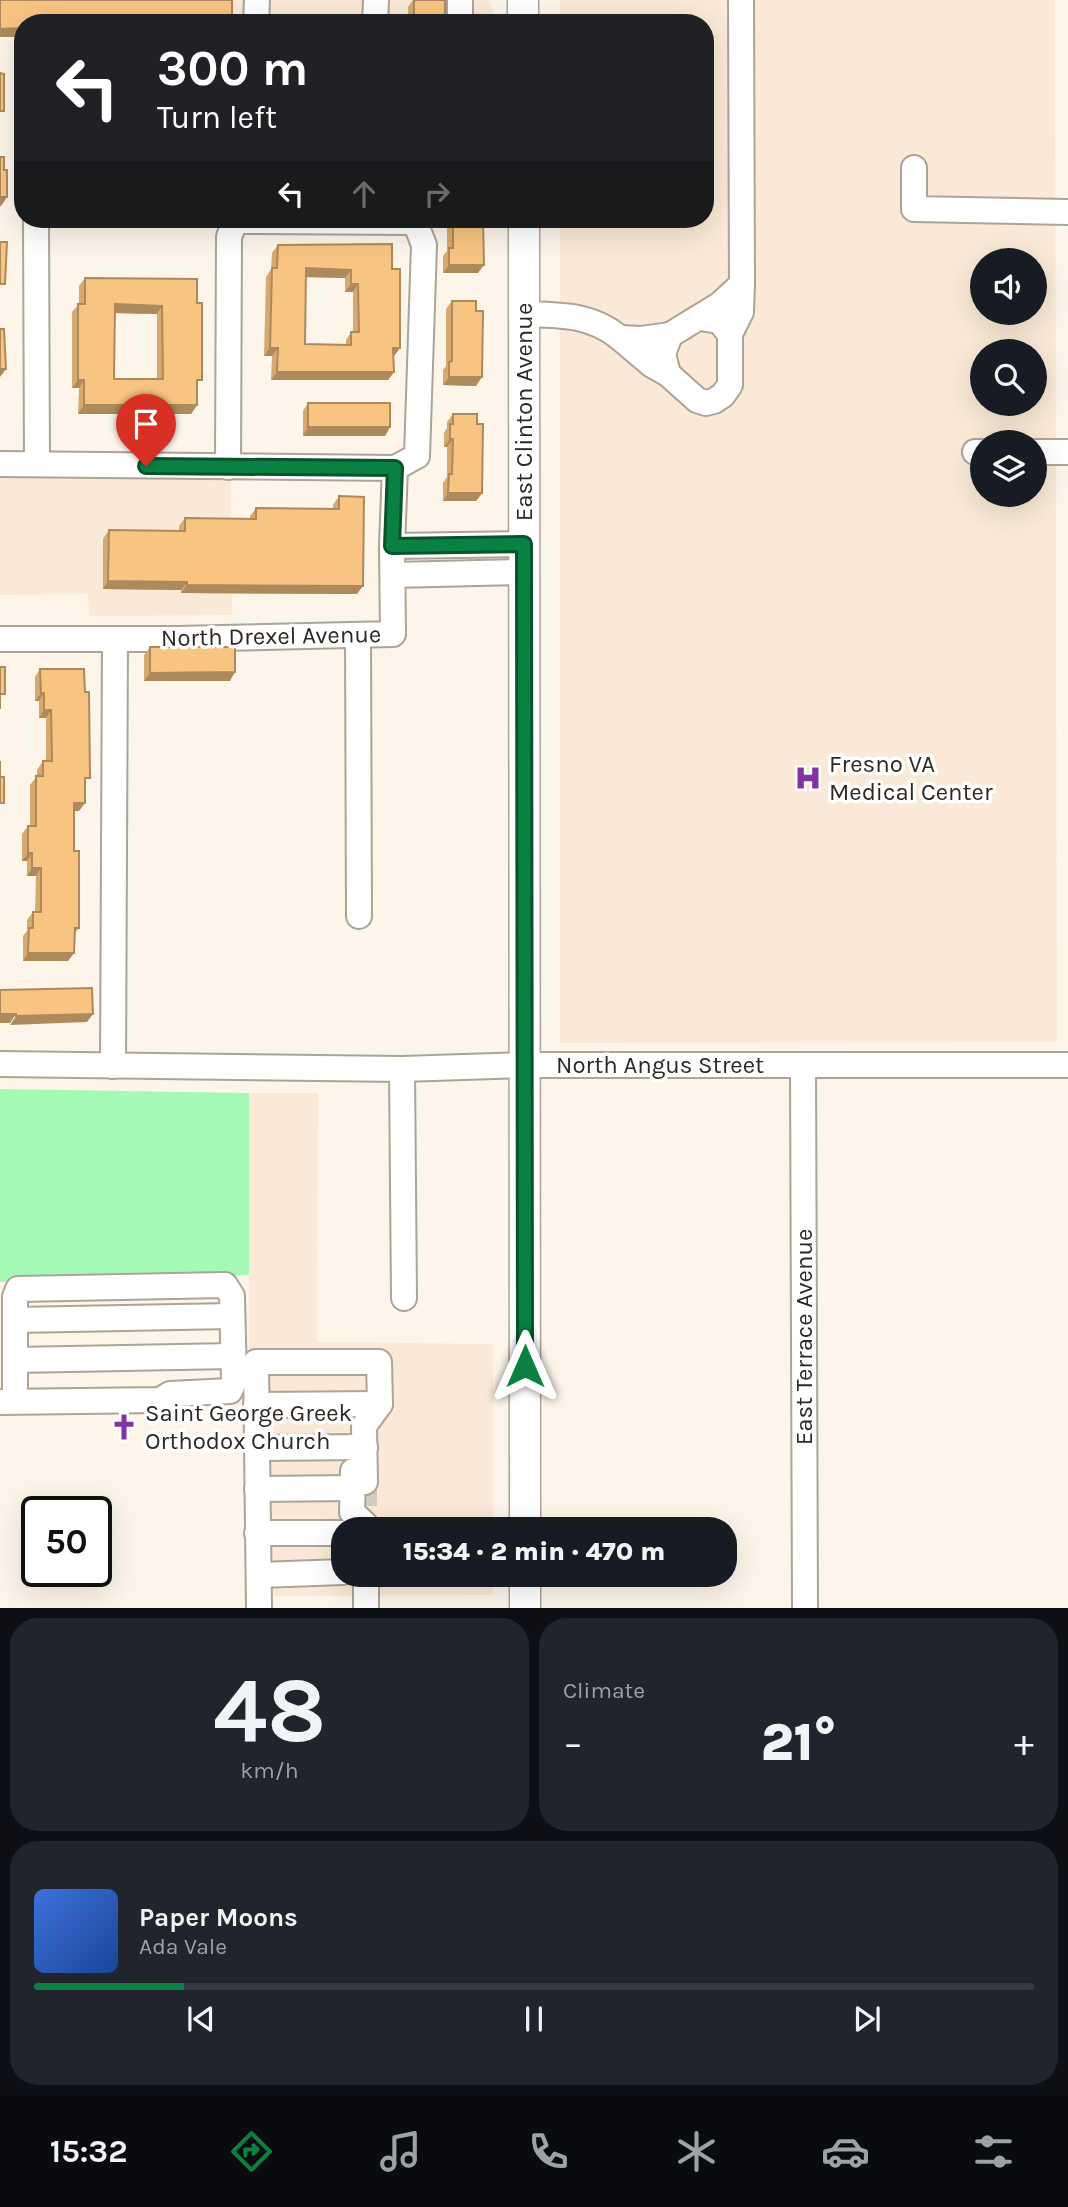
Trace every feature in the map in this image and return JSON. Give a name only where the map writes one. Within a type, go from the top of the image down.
[{"type":"main road","name":"East Clinton Avenue","points":[[524,228],[525,1517]]},
{"type":"main road","points":[[525,1587],[525,1608]]},
{"type":"street","points":[[524,314],[564,315],[588,319],[600,324],[652,365],[668,374],[696,400],[706,403],[723,395],[730,384],[730,334],[741,312],[741,0]]},
{"type":"street","points":[[914,168],[914,209],[1068,212]]},
{"type":"street","points":[[36,228],[37,464]]},
{"type":"street","points":[[228,467],[229,237],[232,228]]},
{"type":"street","points":[[0,464],[395,468],[417,456],[424,245],[417,228]]},
{"type":"street","points":[[620,338],[641,339],[670,335],[701,317],[742,284]]},
{"type":"street","points":[[701,317],[719,321],[730,334]]},
{"type":"street","points":[[668,374],[663,354],[670,335]]},
{"type":"street","points":[[1047,452],[1068,452]]},
{"type":"street","points":[[395,468],[393,575],[524,558]]},
{"type":"street","points":[[392,546],[524,558]]},
{"type":"street","name":"North Drexel Avenue","points":[[0,639],[393,634],[393,575]]},
{"type":"street","points":[[358,635],[359,916]]},
{"type":"street","points":[[113,1066],[115,639]]},
{"type":"street","name":"North Angus Street","points":[[0,1064],[402,1069],[525,1065],[1068,1065]]},
{"type":"street","name":"East Terrace Avenue","points":[[803,1065],[804,1608]]},
{"type":"street","points":[[402,1069],[404,1298]]},
{"type":"street","points":[[244,1359],[230,1391],[170,1394],[160,1399],[8,1402],[15,1360],[15,1297],[18,1289],[225,1285],[232,1296],[232,1315],[244,1359],[256,1405],[259,1608]]},
{"type":"street","points":[[15,1360],[244,1359],[379,1362],[380,1404],[365,1426],[365,1452],[353,1467],[359,1485],[352,1512],[355,1517]]},
{"type":"street","points":[[256,1405],[380,1404]]},
{"type":"street","points":[[257,1448],[365,1452]]},
{"type":"street","points":[[257,1489],[359,1485]]},
{"type":"street","points":[[257,1533],[331,1527]]},
{"type":"street","points":[[260,1575],[331,1572]]},
{"type":"street","points":[[366,1587],[366,1608]]},
{"type":"shaded area","points":[[173,0],[489,0],[493,9],[493,14],[173,14]]},
{"type":"shaded area","name":"Fresno VA Medical Center","points":[[560,0],[1055,0],[1057,1042],[560,1043],[560,228],[714,228],[714,14],[560,14]]},
{"type":"shaded area","points":[[0,456],[231,478],[232,615],[89,616],[88,594],[0,595]]},
{"type":"shaded area","points":[[249,1093],[318,1093],[317,1342],[493,1344],[493,1517],[331,1517],[331,1587],[493,1587],[493,1595],[249,1596]]},
{"type":"green space","points":[[0,1089],[249,1093],[249,1275],[0,1282]]},
{"type":"building","points":[[0,0],[232,0],[232,14],[14,14],[14,28],[0,29]]},
{"type":"building","points":[[414,0],[445,0],[445,14],[414,14]]},
{"type":"building","points":[[0,73],[4,74],[4,111],[0,111]]},
{"type":"building","points":[[0,157],[4,157],[4,170],[7,170],[7,197],[0,197]]},
{"type":"building","points":[[453,228],[483,228],[484,265],[449,265],[449,248],[453,248]]},
{"type":"building","points":[[0,242],[7,242],[5,284],[0,284]]},
{"type":"building","points":[[392,244],[392,269],[400,269],[400,348],[393,348],[394,372],[277,372],[278,348],[270,348],[272,268],[277,268],[278,245]],"holes":[[[306,268],[351,270],[351,284],[358,284],[359,332],[351,332],[351,345],[305,344]]]},
{"type":"building","points":[[85,278],[197,279],[197,303],[202,303],[202,380],[197,380],[197,405],[84,405],[84,380],[78,380],[78,304],[85,304]],"holes":[[[115,304],[162,306],[163,379],[114,379]]]},
{"type":"building","points":[[452,301],[476,301],[476,311],[483,311],[482,377],[449,377],[449,362],[452,361]]},
{"type":"building","points":[[0,329],[4,329],[6,369],[0,369]]},
{"type":"building","points":[[308,403],[390,403],[390,427],[308,427]]},
{"type":"building","points":[[453,414],[477,414],[477,424],[483,424],[482,493],[448,493],[449,474],[452,474],[453,439],[450,439],[450,424],[453,424]]},
{"type":"building","points":[[339,496],[364,497],[363,586],[187,585],[187,582],[108,581],[109,530],[185,531],[185,518],[256,519],[256,508],[339,509]]},
{"type":"building","points":[[150,647],[235,647],[235,672],[150,673]]},
{"type":"building","points":[[0,667],[5,667],[5,694],[0,694]]},
{"type":"building","points":[[40,669],[84,669],[85,692],[89,692],[90,778],[85,778],[85,803],[74,803],[74,851],[79,851],[79,928],[75,928],[74,953],[28,953],[33,912],[41,912],[41,868],[32,868],[32,853],[28,853],[28,826],[36,826],[36,776],[43,776],[43,761],[52,761],[51,710],[44,710]]},
{"type":"building","points":[[0,777],[4,777],[4,803],[0,803]]},
{"type":"building","points":[[92,988],[93,1014],[0,1014],[0,990]]},
{"type":"tunnel","points":[[365,1482],[365,1512]]},
{"type":"place","name":"Fresno VA Medical Center","points":[[808,778]]},
{"type":"place","name":"Saint George Greek Orthodox Church","points":[[124,1427]]},
{"type":"route","points":[[146,466],[395,468],[392,546],[524,544],[525,1366]]}]
